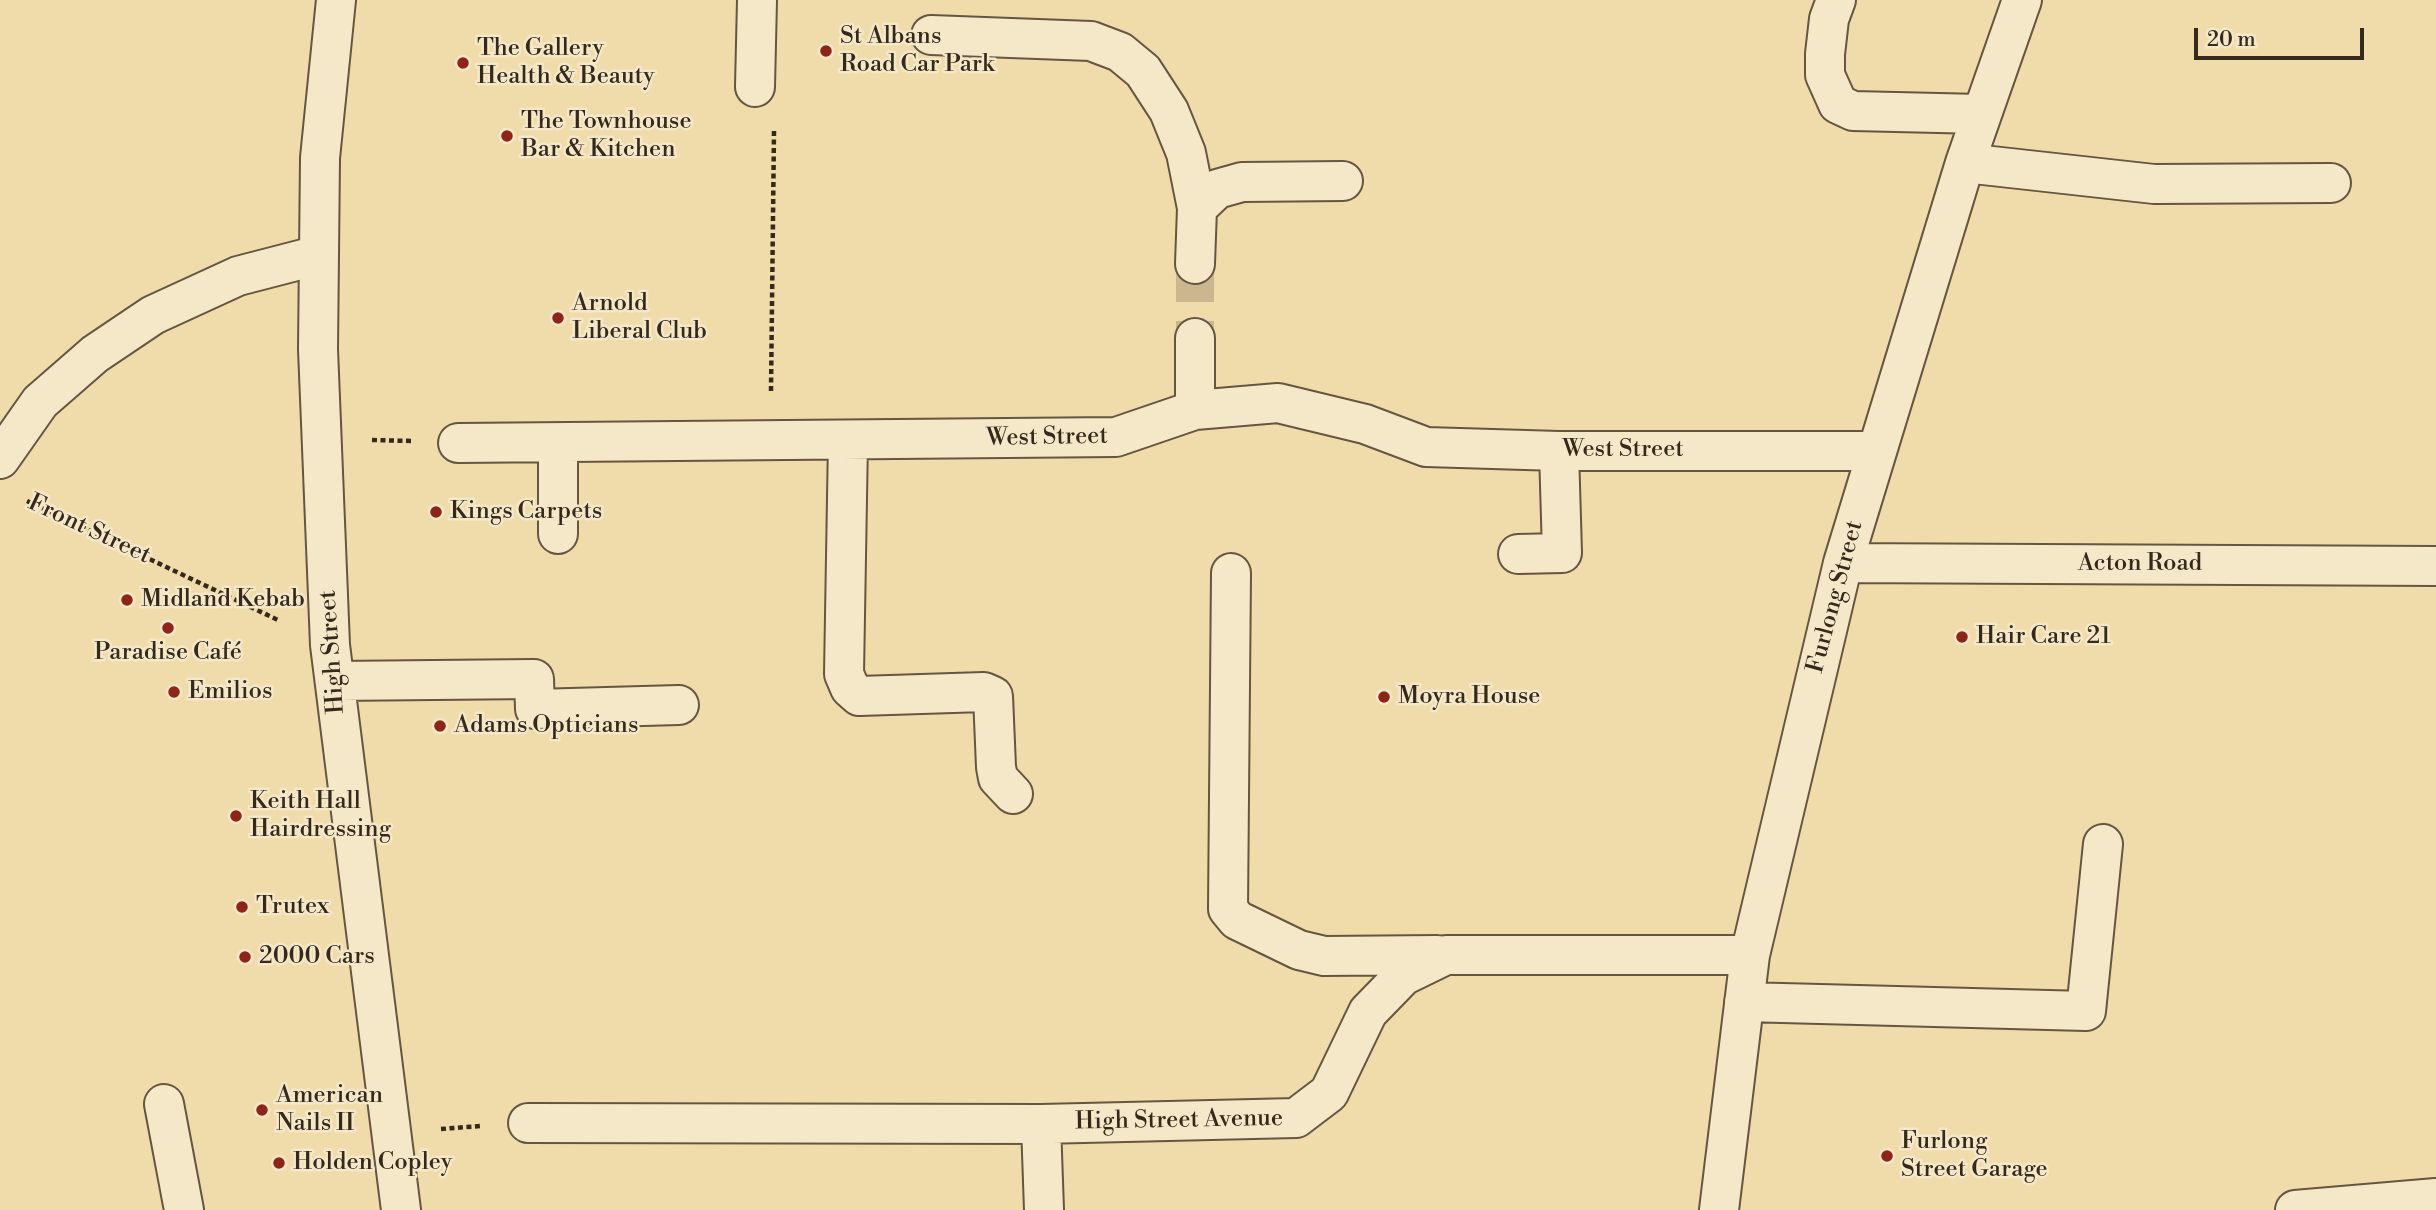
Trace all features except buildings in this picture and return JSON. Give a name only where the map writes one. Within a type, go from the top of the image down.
[{"type":"street","name":"High Street","points":[[336,0],[320,158],[318,349],[332,663],[401,1210]]},
{"type":"street","points":[[755,87],[757,0]]},
{"type":"street","points":[[1836,0],[1829,19],[1825,75],[1838,104],[1853,111],[1981,114]]},
{"type":"street","name":"Furlong Street","points":[[1719,1210],[1750,955],[1843,562],[1965,163],[2022,0]]},
{"type":"street","points":[[931,35],[1091,41],[1120,52],[1143,71],[1168,111],[1186,153],[1197,208],[1195,264]]},
{"type":"street","points":[[1965,163],[2154,184],[2331,183]]},
{"type":"street","points":[[1197,208],[1217,189],[1242,182],[1343,181]]},
{"type":"street","points":[[0,458],[40,402],[95,354],[153,315],[238,276],[319,255]]},
{"type":"street","points":[[1195,338],[1195,410]]},
{"type":"street","name":"West Street","points":[[458,443],[1116,437],[1195,410],[1278,403],[1366,424],[1426,447],[1559,451],[1876,451]]},
{"type":"street","points":[[848,440],[844,674],[850,688],[859,696],[984,692],[993,696],[998,779],[1013,794]]},
{"type":"street","points":[[558,444],[558,534]]},
{"type":"street","points":[[1518,554],[1562,553],[1559,451]]},
{"type":"street","name":"Acton Road","points":[[1843,562],[2436,566]]},
{"type":"street","points":[[1231,573],[1228,909],[1237,920],[1299,950],[1324,957],[1446,955]]},
{"type":"street","points":[[332,663],[534,679],[535,709],[679,705]]},
{"type":"street","points":[[1744,1002],[2086,1011],[2103,844]]},
{"type":"street","name":"High Street Avenue","points":[[528,1123],[1041,1124],[1296,1118],[1329,1093],[1368,1012],[1403,976],[1446,955],[1750,955]]},
{"type":"street","points":[[164,1104],[184,1210]]},
{"type":"street","points":[[1041,1124],[1044,1210]]},
{"type":"street","points":[[2295,1210],[2436,1198]]},
{"type":"path","points":[[755,87],[774,118],[771,441]]},
{"type":"path","points":[[323,439],[458,443]]},
{"type":"path","name":"Front Street","points":[[25,500],[332,663]]},
{"type":"path","points":[[390,1132],[528,1123]]},
{"type":"tunnel","points":[[1195,264],[1195,338]]},
{"type":"place","name":"St Albans Road Car Park","points":[[826,51]]},
{"type":"place","name":"The Gallery Health & Beauty","points":[[463,63]]},
{"type":"place","name":"The Townhouse Bar & Kitchen","points":[[507,136]]},
{"type":"place","name":"Arnold Liberal Club","points":[[558,318]]},
{"type":"place","name":"Kings Carpets","points":[[436,512]]},
{"type":"place","name":"Midland Kebab","points":[[127,600]]},
{"type":"place","name":"Paradise Café","points":[[168,628]]},
{"type":"place","name":"Hair Care 21","points":[[1962,637]]},
{"type":"place","name":"Emilios","points":[[174,692]]},
{"type":"place","name":"Moyra House","points":[[1384,697]]},
{"type":"place","name":"Adams Opticians","points":[[440,726]]},
{"type":"place","name":"Keith Hall Hairdressing","points":[[236,816]]},
{"type":"place","name":"Trutex","points":[[242,907]]},
{"type":"place","name":"2000 Cars","points":[[245,957]]},
{"type":"place","name":"American Nails II","points":[[262,1110]]},
{"type":"place","name":"Furlong Street Garage","points":[[1887,1156]]},
{"type":"place","name":"Holden Copley","points":[[279,1163]]}]
